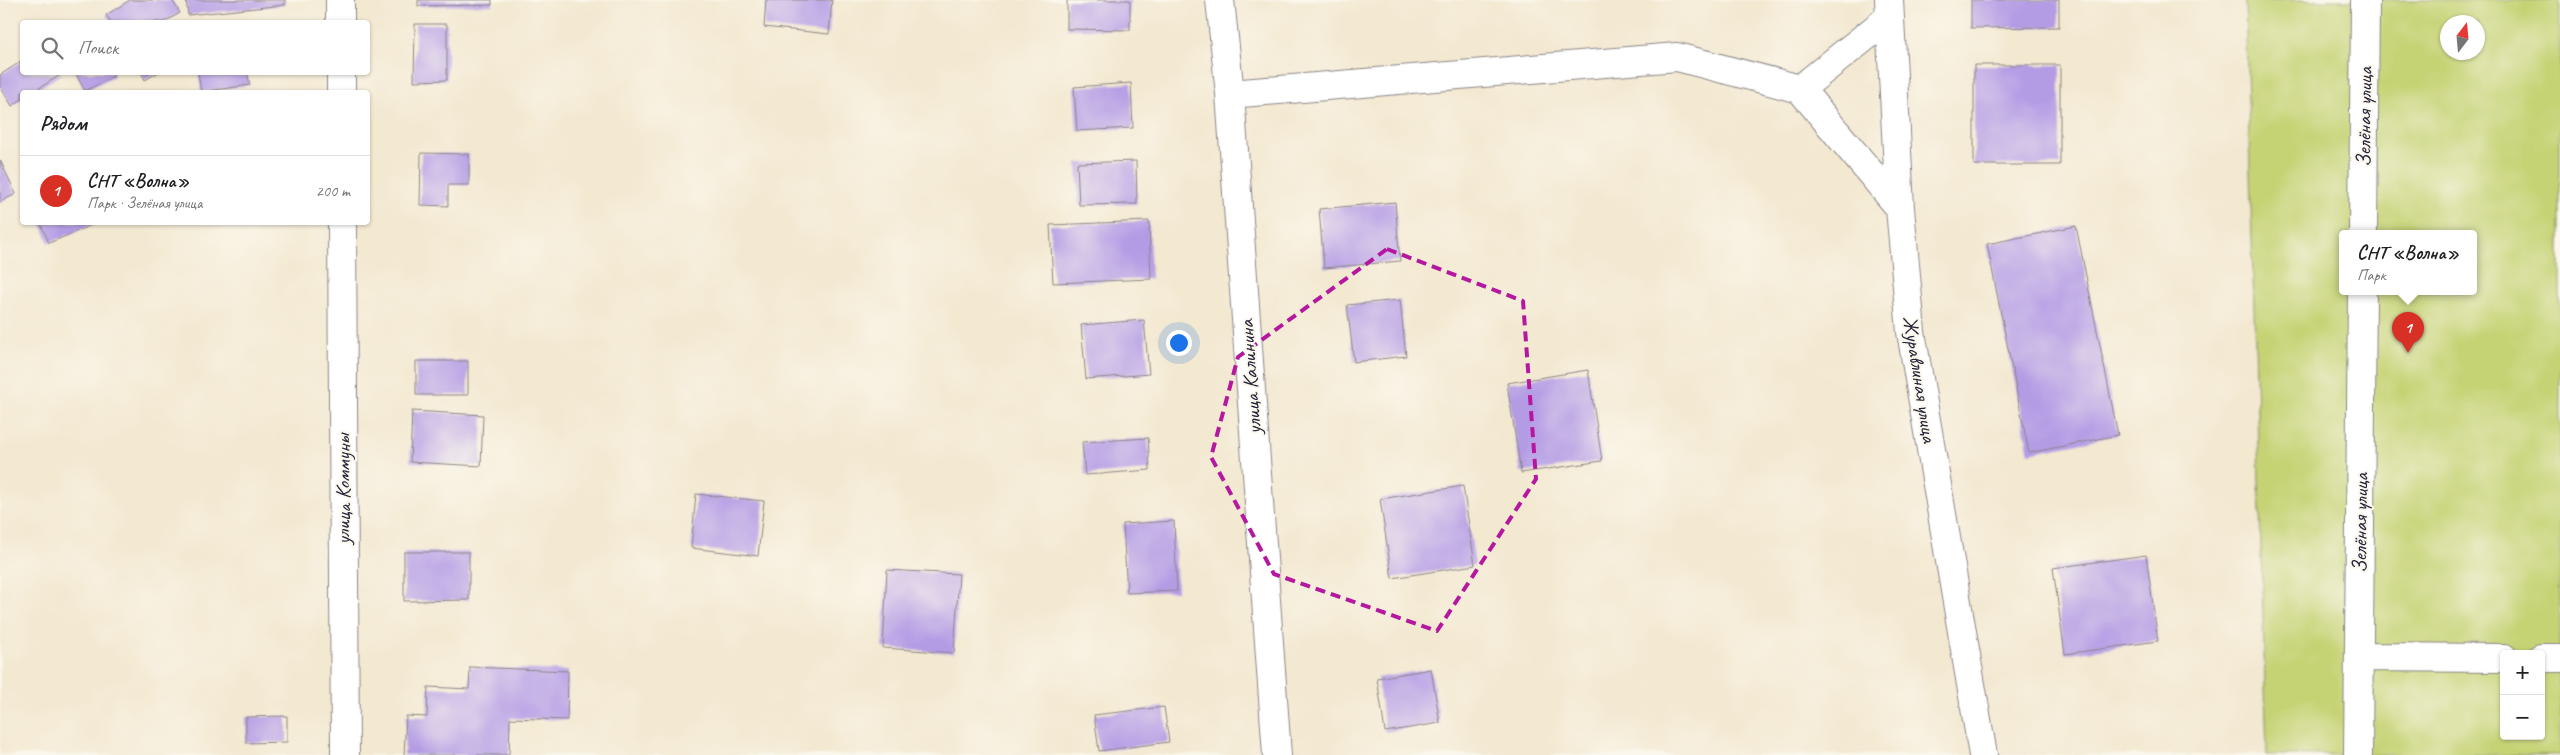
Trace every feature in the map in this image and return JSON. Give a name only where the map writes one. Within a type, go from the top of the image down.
[{"type":"street","points":[[340,0],[340,20]]},
{"type":"street","name":"улица Калинина","points":[[1220,0],[1230,94],[1277,755]]},
{"type":"street","name":"Зелёная улица","points":[[2363,230],[2365,0]]},
{"type":"street","points":[[1800,89],[1890,9]]},
{"type":"street","name":"Журавлиная улица","points":[[1890,9],[1900,208],[1911,332],[1983,755]]},
{"type":"street","points":[[1230,94],[1677,57],[1800,89],[1900,208]]},
{"type":"street","points":[[341,75],[341,90]]},
{"type":"street","name":"улица Коммуны","points":[[342,225],[345,755]]},
{"type":"street","name":"Зелёная улица","points":[[2358,755],[2362,295]]},
{"type":"street","points":[[2359,656],[2500,658]]},
{"type":"street","points":[[2545,658],[2560,658]]},
{"type":"highlighted area","points":[[1387,249],[1523,301],[1536,479],[1437,631],[1274,574],[1211,457],[1238,357]]},
{"type":"green space","points":[[2245,0],[2560,0],[2560,755],[2267,755]]},
{"type":"building","points":[[130,0],[172,0],[180,13],[168,20],[110,20],[106,15]]},
{"type":"building","points":[[186,0],[285,0],[285,5],[188,15]]},
{"type":"building","points":[[418,0],[492,0],[492,5],[418,6]]},
{"type":"building","points":[[766,0],[832,0],[829,34],[764,27]]},
{"type":"building","points":[[1067,0],[1130,0],[1130,30],[1067,29]]},
{"type":"building","points":[[1971,0],[2059,0],[2059,27],[1971,28]]},
{"type":"building","points":[[415,24],[447,24],[447,80],[414,81]]},
{"type":"building","points":[[20,62],[20,75],[60,75],[36,90],[20,90],[20,100],[12,106],[0,86],[0,75]]},
{"type":"building","points":[[1974,65],[2060,65],[2060,165],[1974,165]]},
{"type":"building","points":[[77,75],[114,76],[87,90],[84,90]]},
{"type":"building","points":[[142,75],[154,75],[145,80]]},
{"type":"building","points":[[198,75],[248,75],[250,85],[215,90],[201,90]]},
{"type":"building","points":[[1131,83],[1133,128],[1077,131],[1074,87]]},
{"type":"building","points":[[421,153],[469,154],[469,185],[448,185],[448,206],[420,205]]},
{"type":"building","points":[[0,160],[16,194],[0,202]]},
{"type":"building","points":[[1136,161],[1137,204],[1079,205],[1077,163]]},
{"type":"building","points":[[1395,202],[1400,261],[1324,268],[1319,209]]},
{"type":"building","points":[[1149,221],[1151,279],[1053,283],[1050,225]]},
{"type":"building","points":[[41,225],[92,225],[49,243]]},
{"type":"building","points":[[2076,226],[2118,435],[2029,453],[1987,244]]},
{"type":"building","points":[[1400,300],[1406,356],[1354,362],[1347,305]]},
{"type":"building","points":[[1144,320],[1149,374],[1086,379],[1081,325]]},
{"type":"building","points":[[416,361],[468,361],[468,395],[416,395]]},
{"type":"building","points":[[1588,370],[1602,461],[1521,473],[1507,383]]},
{"type":"building","points":[[412,411],[483,415],[481,466],[410,462]]},
{"type":"building","points":[[1148,438],[1150,470],[1085,475],[1082,442]]},
{"type":"building","points":[[1463,486],[1475,565],[1392,578],[1380,499]]},
{"type":"building","points":[[696,494],[764,501],[758,556],[691,548]]},
{"type":"building","points":[[1174,521],[1177,591],[1127,593],[1123,524]]},
{"type":"building","points":[[404,552],[469,552],[469,600],[404,601]]},
{"type":"building","points":[[2146,555],[2158,641],[2065,654],[2053,568]]},
{"type":"building","points":[[887,570],[959,574],[954,653],[883,648]]},
{"type":"building","points":[[470,667],[568,671],[567,720],[510,718],[509,755],[404,755],[406,716],[427,717],[428,687],[469,689]]},
{"type":"building","points":[[1431,669],[1440,723],[1385,732],[1377,678]]},
{"type":"building","points":[[1164,707],[1169,742],[1099,751],[1094,715]]},
{"type":"building","points":[[287,716],[287,742],[246,743],[246,717]]},
{"type":"place","name":"СНТ «Волна»","points":[[2408,353]]}]
